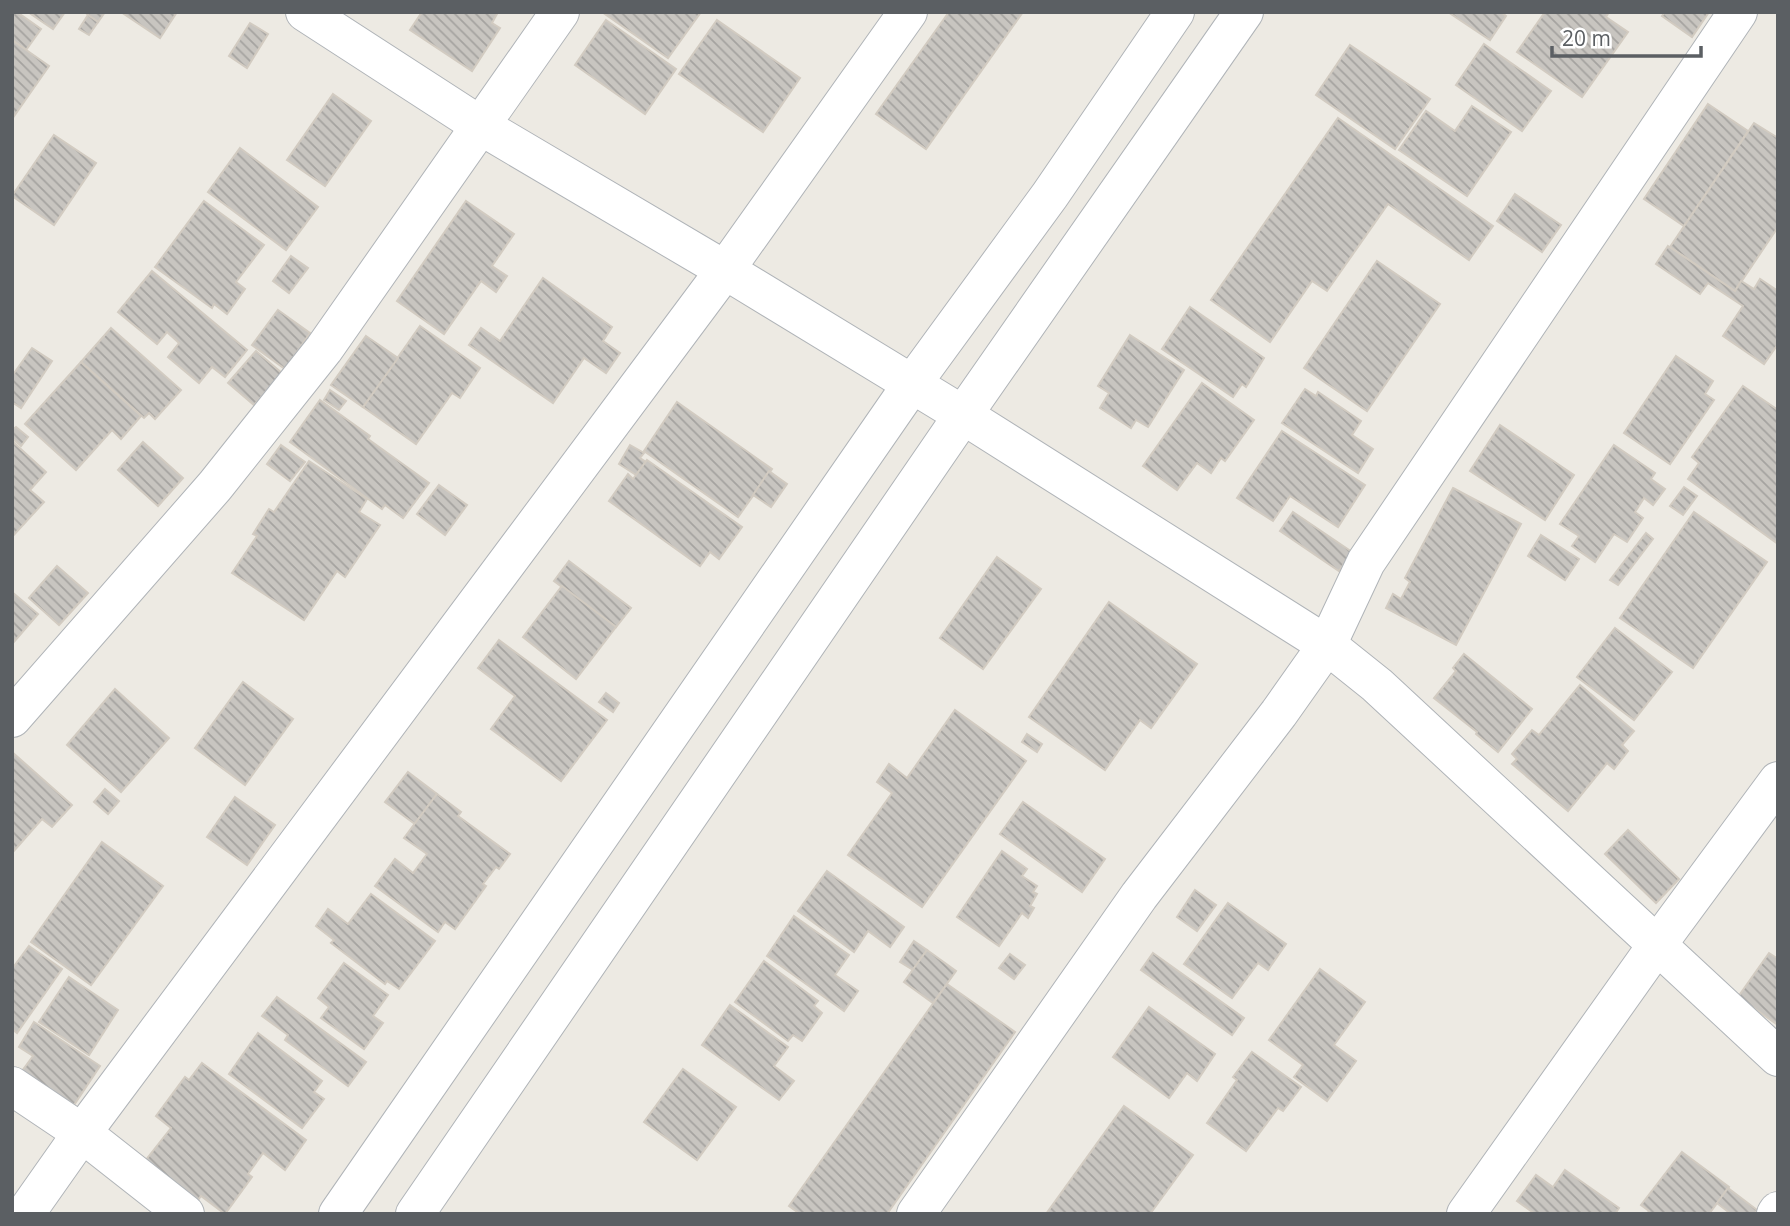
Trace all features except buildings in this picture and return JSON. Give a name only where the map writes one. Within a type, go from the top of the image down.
[{"type":"street","points":[[305,12],[481,126],[963,415],[1327,645],[1377,685],[1778,1057]]},
{"type":"street","points":[[12,718],[215,486],[324,349],[560,12]]},
{"type":"street","points":[[25,1214],[82,1133],[725,270],[908,12]]},
{"type":"street","points":[[338,1214],[912,384],[1050,195],[1175,12]]},
{"type":"street","points":[[415,1214],[963,415],[1244,12]]},
{"type":"street","points":[[916,1214],[1139,896],[1279,713],[1327,645],[1366,562],[1738,12]]},
{"type":"street","points":[[1466,1214],[1657,945],[1778,781]]},
{"type":"street","points":[[12,1086],[82,1133],[185,1214]]}]
